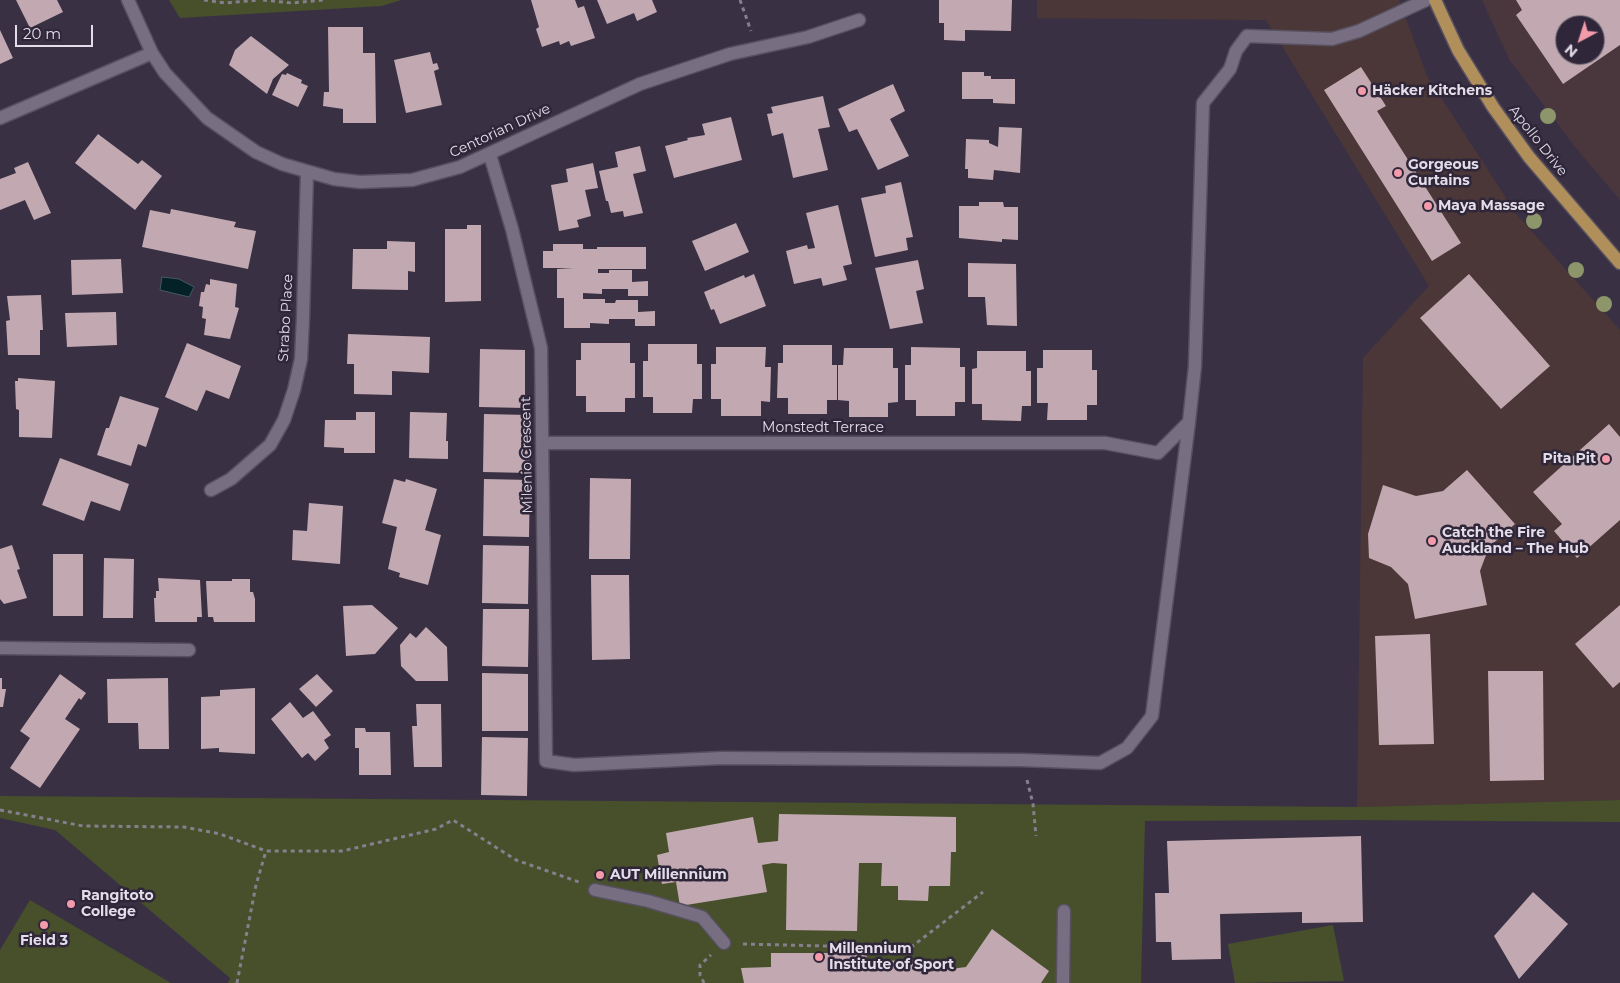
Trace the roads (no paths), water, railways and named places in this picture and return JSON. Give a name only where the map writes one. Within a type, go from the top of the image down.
[{"type":"main road","name":"Apollo Drive","points":[[1435,0],[1458,50],[1502,120],[1529,156],[1620,263]]},
{"type":"street","name":"Centorian Drive","points":[[128,0],[152,53],[185,96],[207,118],[256,152],[307,172],[360,182],[412,180],[452,170],[490,155],[640,84],[758,48],[816,35],[859,20]]},
{"type":"street","points":[[1190,422],[1196,366],[1203,103],[1230,69],[1236,51],[1247,36],[1332,39],[1359,31],[1426,0]]},
{"type":"street","points":[[0,118],[152,53]]},
{"type":"street","name":"Milenio Crescent","points":[[490,155],[512,229],[541,348],[546,761],[574,765],[722,758],[1021,760],[1100,764],[1127,748],[1152,716],[1190,422]]},
{"type":"street","name":"Strabo Place","points":[[211,490],[231,479],[270,445],[284,420],[294,390],[300,359],[303,326],[307,172]]},
{"type":"street","name":"Monstedt Terrace","points":[[542,442],[1105,443],[1158,453],[1190,422]]},
{"type":"street","points":[[0,648],[189,650]]},
{"type":"street","points":[[595,890],[702,917],[724,943]]},
{"type":"street","points":[[1063,983],[1064,911]]},
{"type":"place","name":"Häcker Kitchens","points":[[1362,91]]},
{"type":"place","name":"Gorgeous Curtains","points":[[1398,173]]},
{"type":"place","name":"Maya Massage","points":[[1428,206]]},
{"type":"place","name":"Pita Pit","points":[[1606,459]]},
{"type":"place","name":"Catch the Fire Auckland – The Hub","points":[[1432,541]]},
{"type":"place","name":"AUT Millennium","points":[[600,875]]},
{"type":"place","name":"Rangitoto College","points":[[71,904]]},
{"type":"place","name":"Field 3","points":[[44,925]]},
{"type":"place","name":"Millennium Institute of Sport","points":[[819,957]]}]
